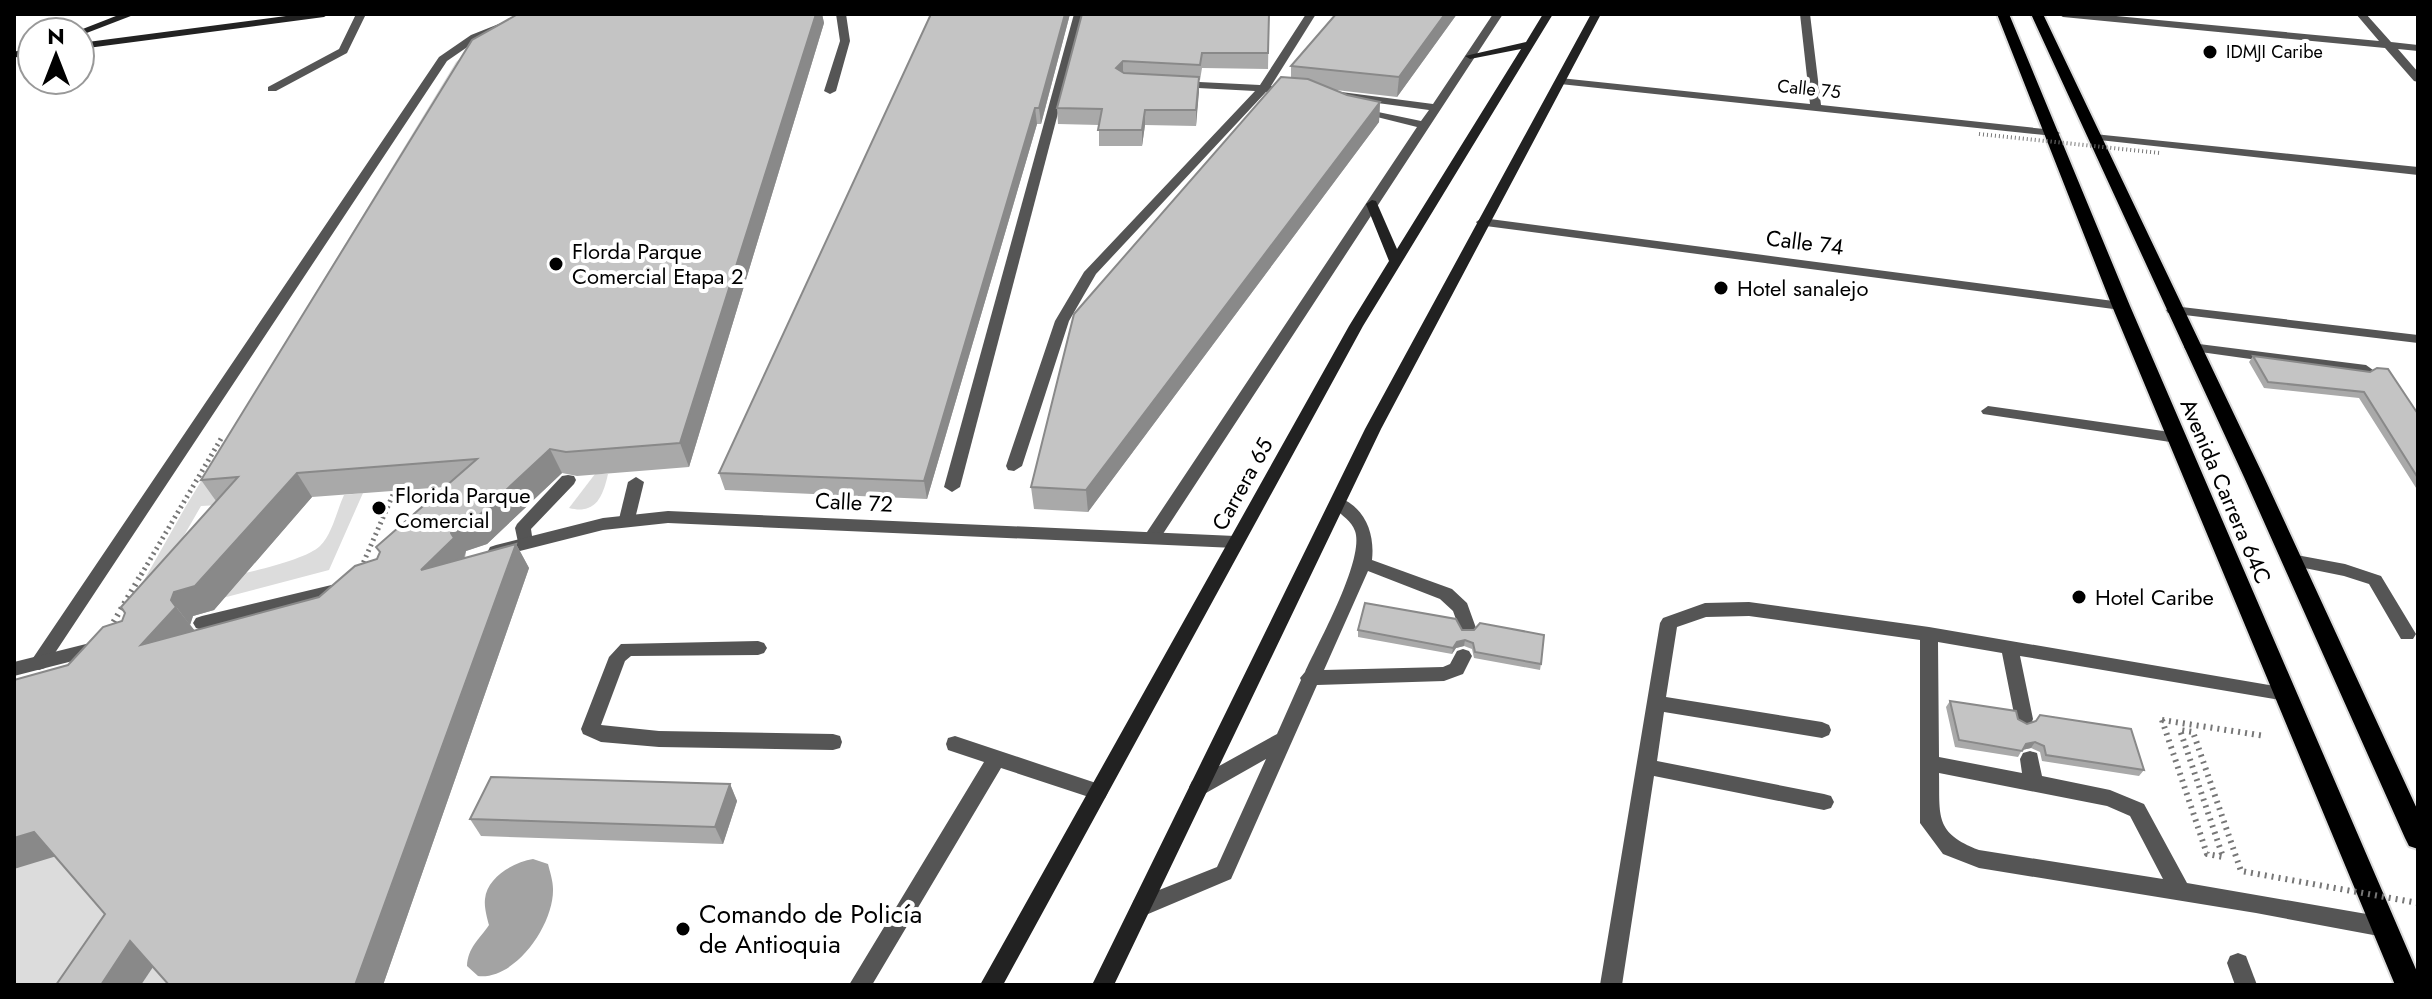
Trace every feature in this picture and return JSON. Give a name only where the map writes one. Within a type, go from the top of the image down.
[{"type":"main road","points":[[96,26],[131,14]]},
{"type":"main road","points":[[142,14],[132,23],[132,28],[145,36]]},
{"type":"main road","points":[[96,44],[324,14]]},
{"type":"main road","name":"Carrera 65","points":[[991,985],[1235,542],[1396,261],[1548,14]]},
{"type":"main road","points":[[1103,985],[1338,503],[1482,222],[1596,14]]},
{"type":"main road","name":"Avenida Carrera 64C","points":[[2003,14],[2054,133],[2121,306],[2409,985]]},
{"type":"main road","name":"Avenida Carrera 64C","points":[[2037,14],[2418,838]]},
{"type":"main road","points":[[1470,56],[1530,44]]},
{"type":"main road","points":[[1372,204],[1396,261]]},
{"type":"street","points":[[272,89],[343,51],[361,14]]},
{"type":"street","points":[[39,663],[443,59],[475,37],[533,14]]},
{"type":"street","points":[[830,91],[845,41],[841,14]]},
{"type":"street","points":[[952,487],[1079,14]]},
{"type":"street","points":[[1014,466],[1062,321],[1091,272],[1272,89],[1311,14]]},
{"type":"street","points":[[1151,539],[1498,14]]},
{"type":"street","points":[[1805,14],[1816,108]]},
{"type":"street","points":[[2063,14],[2418,48]]},
{"type":"street","points":[[2361,14],[2418,79]]},
{"type":"street","name":"Calle 75","points":[[1560,81],[2054,133]]},
{"type":"street","points":[[1172,84],[1272,89]]},
{"type":"street","points":[[1424,125],[1351,110],[1313,96],[1334,93],[1435,108]]},
{"type":"street","points":[[2094,137],[2418,171]]},
{"type":"street","name":"Calle 74","points":[[1482,222],[2121,306]]},
{"type":"street","points":[[2173,310],[2418,339]]},
{"type":"street","points":[[2191,347],[2366,370]]},
{"type":"street","points":[[1988,411],[2177,438]]},
{"type":"street","points":[[525,543],[523,528],[568,480]]},
{"type":"street","points":[[627,519],[636,482]]},
{"type":"street","points":[[1141,907],[1224,873],[1363,563],[1367,536],[1357,520],[1338,503]]},
{"type":"street","name":"Calle 72","points":[[475,556],[627,519],[668,517],[1235,542]]},
{"type":"street","points":[[2291,560],[2345,570],[2375,580],[2407,634]]},
{"type":"street","points":[[1363,563],[1446,594],[1461,608],[1467,628]]},
{"type":"street","points":[[202,623],[365,576]]},
{"type":"street","points":[[1611,985],[1669,623],[1705,610],[1749,609],[1929,634],[2286,694]]},
{"type":"street","points":[[1929,634],[1930,823],[1950,848],[1979,859],[2180,890],[2384,927]]},
{"type":"street","points":[[14,669],[114,638]]},
{"type":"street","points":[[758,648],[627,649],[618,657],[590,729],[601,734],[659,739],[833,742]]},
{"type":"street","points":[[2010,649],[2024,719]]},
{"type":"street","points":[[1309,678],[1444,674],[1457,669],[1463,656]]},
{"type":"street","points":[[1655,703],[1822,730]]},
{"type":"street","points":[[1199,787],[1284,739]]},
{"type":"street","points":[[955,744],[1098,792]]},
{"type":"street","points":[[860,985],[997,758]]},
{"type":"street","points":[[2030,759],[2033,783]]},
{"type":"street","points":[[1931,763],[2110,798],[2137,810],[2180,890]]},
{"type":"street","points":[[1647,767],[1824,802]]},
{"type":"street","points":[[2238,963],[2246,985]]},
{"type":"path","points":[[1979,134],[2160,153]]},
{"type":"path","points":[[191,489],[202,488]]},
{"type":"path","points":[[365,576],[395,490]]},
{"type":"path","points":[[114,638],[178,512]]},
{"type":"path","points":[[2265,736],[2162,720],[2207,854],[2223,857],[2180,730],[2193,732],[2241,871],[2418,903]]},
{"type":"shaded area","points":[[573,14],[655,14],[219,505],[201,506],[155,586],[163,590],[222,578],[270,567],[309,553],[328,536],[344,495],[363,493],[329,570],[131,622],[122,619],[186,506],[456,62],[475,45]]},
{"type":"shaded area","points":[[595,474],[608,474],[597,502],[586,509],[569,508]]},
{"type":"shaded area","points":[[14,803],[174,985],[14,985]]},
{"type":"shaded area","points":[[533,859],[548,864],[553,889],[552,903],[540,933],[519,959],[506,969],[492,975],[478,976],[467,966],[472,949],[489,925],[485,905],[487,891],[503,872]]},
{"type":"building","name":"Florida Parque Comercial","points":[[518,14],[816,14],[680,443],[566,452],[550,449],[474,520],[453,526],[451,533],[454,538],[421,570],[516,544],[355,985],[169,985],[130,941],[101,985],[56,985],[105,914],[34,832],[14,838],[14,680],[68,665],[103,627],[122,621],[125,613],[121,607],[238,477],[201,480],[472,40]],"holes":[[[477,459],[376,547],[380,552],[377,559],[355,566],[319,597],[141,645],[176,607],[171,600],[174,592],[195,586],[297,473]]]},
{"type":"building","points":[[931,14],[1065,14],[924,481],[719,473]]},
{"type":"building","points":[[1082,14],[1269,14],[1268,53],[1202,53],[1200,65],[1123,61],[1116,68],[1124,73],[1199,77],[1196,110],[1145,110],[1142,130],[1098,130],[1102,109],[1057,108]]},
{"type":"building","points":[[1336,14],[1445,14],[1399,77],[1291,66]]},
{"type":"building","points":[[1281,77],[1308,79],[1347,95],[1380,102],[1086,490],[1031,487],[1074,314]]},
{"type":"building","points":[[2253,356],[2370,372],[2377,368],[2388,369],[2418,414],[2418,478],[2364,392],[2268,382]]},
{"type":"building","points":[[1365,603],[1456,619],[1462,630],[1474,630],[1480,623],[1544,635],[1541,664],[1475,652],[1473,643],[1465,640],[1457,642],[1453,648],[1358,630]]},
{"type":"building","points":[[1950,701],[2016,711],[2018,719],[2027,724],[2036,721],[2040,715],[2131,729],[2144,770],[2046,755],[2044,746],[2035,742],[2026,744],[2022,751],[1959,740]]},
{"type":"building","points":[[491,777],[730,784],[715,827],[470,819]]},
{"type":"place","name":"IDMJI Caribe","points":[[2210,52]]},
{"type":"place","name":"Florda Parque Comercial Etapa 2","points":[[556,264]]},
{"type":"place","name":"Hotel sanalejo","points":[[1721,288]]},
{"type":"place","name":"Florida Parque Comercial","points":[[379,508]]},
{"type":"place","name":"Hotel Caribe","points":[[2079,597]]},
{"type":"place","name":"Comando de Policía de Antioquia","points":[[683,929]]}]
